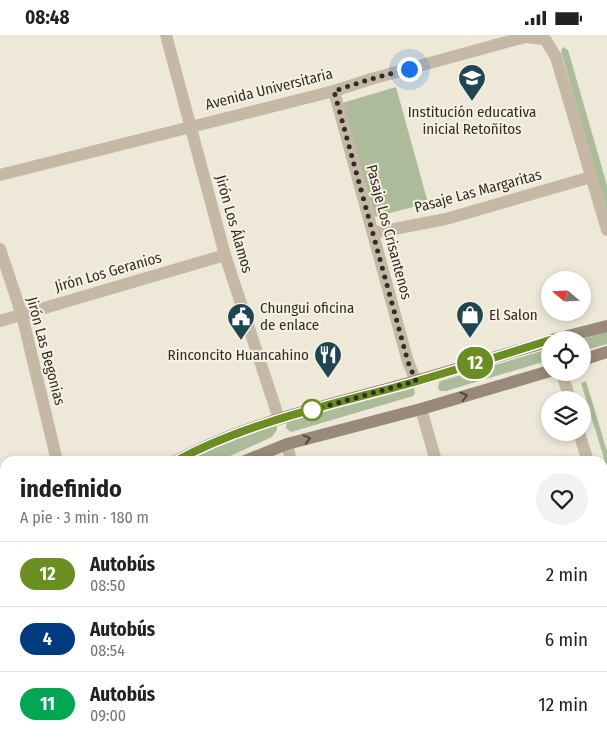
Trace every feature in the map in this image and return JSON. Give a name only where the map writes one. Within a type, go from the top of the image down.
[{"type":"street","name":"Jirón Los Álamos","points":[[166,35],[225,255],[279,419]]},
{"type":"street","name":"Avenida Universitaria","points":[[0,175],[334,91],[525,37],[545,39],[556,57],[591,177]]},
{"type":"street","name":"Pasaje Los Crisantenos","points":[[334,91],[408,362],[416,381]]},
{"type":"street","points":[[591,177],[607,231]]},
{"type":"street","name":"Pasaje Las Margaritas","points":[[373,233],[446,219],[591,177]]},
{"type":"street","name":"Jirón Las Begonias","points":[[0,249],[22,315],[56,456]]},
{"type":"street","name":"Jirón Los Geranios","points":[[0,321],[225,255]]},
{"type":"street","points":[[587,331],[607,326]]},
{"type":"street","points":[[185,456],[205,445],[279,419],[416,381],[541,343]]},
{"type":"street","points":[[591,357],[607,352]]},
{"type":"street","points":[[257,456],[287,444],[421,409],[541,374]]},
{"type":"street","points":[[421,409],[435,456]]},
{"type":"street","points":[[582,441],[587,456]]},
{"type":"street","points":[[287,444],[290,456]]},
{"type":"green space","points":[[563,47],[568,50],[607,185],[607,213],[561,51]]},
{"type":"green space","points":[[396,87],[428,203],[375,217],[342,103]]},
{"type":"green space","points":[[607,332],[607,344],[591,349],[591,337]]},
{"type":"green space","points":[[541,351],[541,362],[446,391],[440,391],[438,388],[441,381]]},
{"type":"green space","points":[[586,381],[589,391],[583,391],[581,383]]},
{"type":"green space","points":[[414,388],[415,393],[413,396],[291,432],[286,428],[287,422]]},
{"type":"green space","points":[[591,398],[607,451],[607,456],[603,456],[591,416]]},
{"type":"green space","points":[[272,423],[277,427],[272,437],[230,456],[197,456]]},
{"type":"bus line","name":"12","points":[[185,456],[205,445],[279,419],[416,381],[541,343]]},
{"type":"place","name":"Institución educativa inicial Retoñitos","points":[[472,102]]},
{"type":"place","name":"El Salon","points":[[470,339]]},
{"type":"place","name":"Chungui oficina de enlace","points":[[241,341]]},
{"type":"place","name":"Rinconcito Huancahino","points":[[328,379]]},
{"type":"route","points":[[312,410],[308,411],[416,381],[408,362],[334,91],[409,69]]}]
